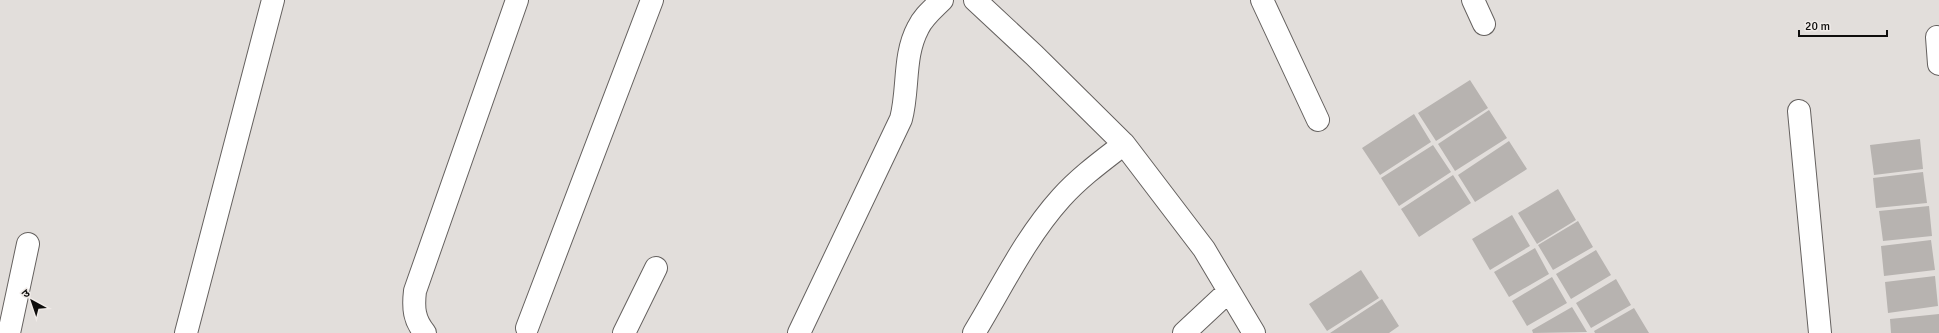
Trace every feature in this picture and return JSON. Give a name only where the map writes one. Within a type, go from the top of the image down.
[{"type":"street","points":[[186,333],[273,0]]},
{"type":"street","points":[[426,333],[417,322],[414,312],[415,291],[517,0]]},
{"type":"street","points":[[527,328],[652,0]]},
{"type":"street","points":[[799,333],[901,119],[904,108],[909,53],[912,40],[918,27],[942,0]]},
{"type":"street","points":[[975,0],[1034,55],[1124,144],[1204,249],[1254,333]]},
{"type":"street","points":[[1262,0],[1318,120]]},
{"type":"street","points":[[1473,0],[1484,24]]},
{"type":"street","points":[[1937,37],[1939,64]]},
{"type":"street","points":[[1799,111],[1820,333]]},
{"type":"street","points":[[974,333],[1018,258],[1048,214],[1080,178],[1124,144]]},
{"type":"street","points":[[9,333],[28,244]]},
{"type":"street","points":[[624,333],[656,268]]},
{"type":"street","points":[[1184,333],[1229,291]]},
{"type":"building","points":[[1470,80],[1488,108],[1436,141],[1418,113]]},
{"type":"building","points":[[1489,110],[1507,138],[1455,171],[1438,144]]},
{"type":"building","points":[[1414,114],[1431,142],[1380,175],[1362,148]]},
{"type":"building","points":[[1920,139],[1923,169],[1874,175],[1870,145]]},
{"type":"building","points":[[1509,141],[1527,169],[1475,202],[1458,175]]},
{"type":"building","points":[[1433,145],[1451,172],[1399,206],[1381,178]]},
{"type":"building","points":[[1923,172],[1927,203],[1876,208],[1873,178]]},
{"type":"building","points":[[1453,175],[1471,203],[1419,237],[1401,209]]},
{"type":"building","points":[[1558,189],[1576,220],[1537,244],[1518,213]]},
{"type":"building","points":[[1929,206],[1932,236],[1883,241],[1879,211]]},
{"type":"building","points":[[1512,215],[1530,246],[1490,270],[1472,239]]},
{"type":"building","points":[[1578,221],[1593,247],[1553,270],[1538,245]]},
{"type":"building","points":[[1931,240],[1935,270],[1884,276],[1881,246]]},
{"type":"building","points":[[1535,248],[1549,274],[1509,297],[1494,272]]},
{"type":"building","points":[[1596,250],[1611,275],[1571,299],[1556,274]]},
{"type":"building","points":[[1361,270],[1379,298],[1327,331],[1309,304]]},
{"type":"building","points":[[1935,276],[1938,306],[1888,313],[1885,282]]},
{"type":"building","points":[[1552,277],[1567,303],[1527,326],[1512,301]]},
{"type":"building","points":[[1616,279],[1631,305],[1591,328],[1576,303]]},
{"type":"building","points":[[1382,299],[1399,326],[1389,333],[1330,333]]},
{"type":"building","points":[[1572,307],[1587,332],[1533,333],[1532,330]]},
{"type":"building","points":[[1634,308],[1649,333],[1595,333],[1594,331]]},
{"type":"building","points":[[1939,314],[1939,333],[1891,333],[1890,319]]}]
